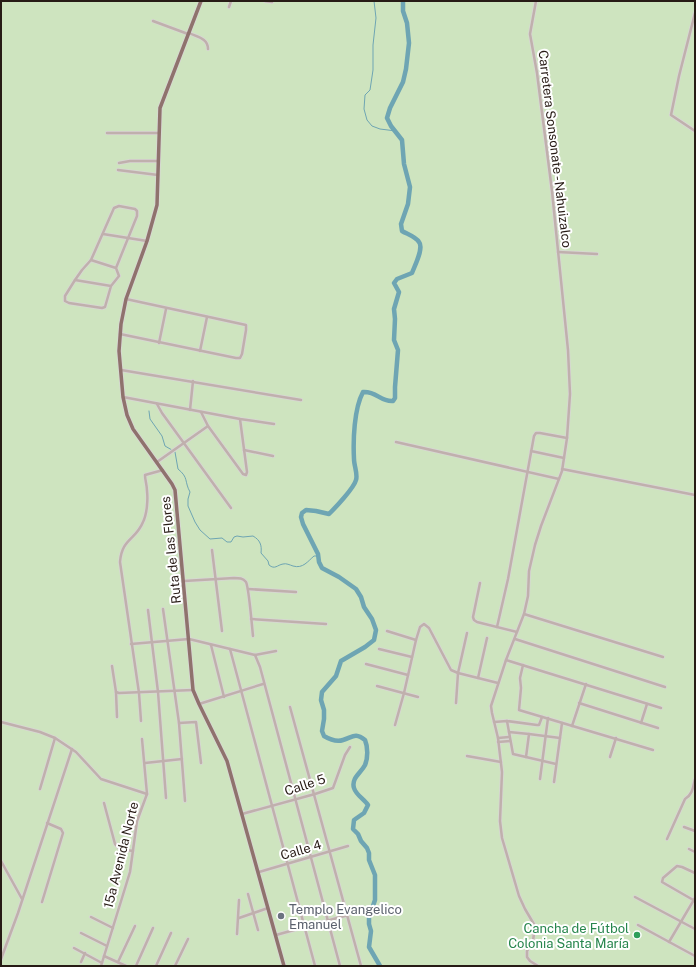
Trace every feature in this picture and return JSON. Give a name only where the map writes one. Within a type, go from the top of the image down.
[{"type":"main road","name":"Ruta de las Flores","points":[[201,1],[162,100],[159,118],[157,205],[147,241],[126,299],[120,334],[123,396],[129,422],[163,470],[175,490],[193,690],[227,761],[284,966]]},
{"type":"street","points":[[229,7],[231,1]]},
{"type":"street","points":[[265,1],[272,2]]},
{"type":"street","name":"Carretera Sonsonate - Nahuizalco","points":[[536,1],[530,34],[539,86],[563,299],[569,365],[570,411],[562,469],[535,545],[529,571],[528,596],[524,614],[506,660],[491,706],[498,738],[501,762],[502,793],[500,823],[502,838],[519,896],[534,926],[533,941],[527,957],[538,966]]},
{"type":"street","points":[[695,13],[680,71],[671,115],[695,131]]},
{"type":"street","points":[[153,21],[206,40],[208,49]]},
{"type":"street","points":[[107,133],[159,133]]},
{"type":"street","points":[[119,163],[130,161],[158,161]]},
{"type":"street","points":[[118,170],[158,175]]},
{"type":"street","points":[[119,206],[137,211],[137,216],[116,268],[119,276],[111,286],[104,308],[66,302],[65,296],[82,270],[91,260],[103,234],[114,208],[119,206]]},
{"type":"street","points":[[103,234],[147,241]]},
{"type":"street","points":[[558,252],[597,254]]},
{"type":"street","points":[[91,260],[116,268]]},
{"type":"street","points":[[75,280],[111,286]]},
{"type":"street","points":[[120,334],[236,358],[240,358],[242,354],[246,326],[126,299]]},
{"type":"street","points":[[159,343],[166,309]]},
{"type":"street","points":[[200,351],[207,317]]},
{"type":"street","points":[[121,370],[301,400]]},
{"type":"street","points":[[190,410],[193,381]]},
{"type":"street","points":[[123,396],[157,404],[274,424]]},
{"type":"street","points":[[157,404],[231,508]]},
{"type":"street","points":[[201,412],[208,426],[243,474],[246,475],[247,472],[240,419]]},
{"type":"street","points":[[157,462],[208,426]]},
{"type":"street","points":[[497,627],[508,579],[534,436],[536,433],[567,438]]},
{"type":"street","points":[[396,442],[559,479]]},
{"type":"street","points":[[244,450],[272,456]]},
{"type":"street","points":[[531,451],[564,458]]},
{"type":"street","points":[[562,469],[695,495]]},
{"type":"street","points":[[142,722],[139,693],[120,571],[121,554],[129,539],[138,531],[143,522],[147,494],[144,475],[163,470]]},
{"type":"street","points":[[212,550],[222,631]]},
{"type":"street","points":[[184,581],[234,578],[245,581],[248,589],[252,636]]},
{"type":"street","points":[[480,583],[474,620],[517,632]]},
{"type":"street","points":[[248,589],[296,592]]},
{"type":"street","points":[[163,609],[179,723],[185,801]]},
{"type":"street","points":[[148,610],[158,692],[166,798]]},
{"type":"street","points":[[524,614],[663,657]]},
{"type":"street","points":[[250,619],[326,624]]},
{"type":"street","points":[[395,725],[421,625],[426,625],[451,670],[498,683]]},
{"type":"street","points":[[387,631],[416,640]]},
{"type":"street","points":[[456,703],[458,673],[467,633]]},
{"type":"street","points":[[478,678],[488,638]]},
{"type":"street","points":[[131,644],[189,639],[255,655],[276,651]]},
{"type":"street","points":[[515,639],[665,687]]},
{"type":"street","points":[[211,645],[224,697]]},
{"type":"street","points":[[230,649],[306,927],[315,966]]},
{"type":"street","points":[[379,649],[412,657]]},
{"type":"street","points":[[255,655],[258,661],[340,966]]},
{"type":"street","points":[[506,660],[661,708]]},
{"type":"street","points":[[366,664],[408,675]]},
{"type":"street","points":[[523,665],[520,678],[521,688],[519,710],[653,750]]},
{"type":"street","points":[[112,666],[116,692],[117,717]]},
{"type":"street","points":[[199,704],[263,684]]},
{"type":"street","points":[[572,726],[586,684]]},
{"type":"street","points":[[377,686],[418,697]]},
{"type":"street","points":[[116,692],[139,693],[193,690]]},
{"type":"street","points":[[580,703],[658,728]]},
{"type":"street","points":[[641,723],[647,704]]},
{"type":"street","points":[[290,707],[361,966]]},
{"type":"street","points":[[494,722],[507,721],[539,725],[542,717]]},
{"type":"street","points":[[540,779],[548,718]]},
{"type":"street","points":[[507,721],[513,754],[556,764]]},
{"type":"street","points":[[1,722],[40,732],[55,738],[72,749],[101,779],[147,794],[142,739]]},
{"type":"street","points":[[179,723],[196,722],[201,763]]},
{"type":"street","points":[[554,782],[562,722]]},
{"type":"street","points":[[509,732],[560,738]]},
{"type":"street","points":[[526,757],[529,734]]},
{"type":"street","points":[[498,738],[509,737]]},
{"type":"street","points":[[40,789],[55,738]]},
{"type":"street","points":[[610,757],[616,738]]},
{"type":"street","points":[[498,742],[510,741]]},
{"type":"street","name":"Calle 5","points":[[242,814],[333,788],[345,755],[350,747]]},
{"type":"street","points":[[1,959],[72,749]]},
{"type":"street","points":[[468,756],[501,762]]},
{"type":"street","points":[[144,763],[182,759]]},
{"type":"street","points":[[667,839],[685,799],[694,792],[695,779]]},
{"type":"street","name":"15a Avenida Norte","points":[[101,964],[130,872],[137,821],[147,794]]},
{"type":"street","points":[[104,803],[115,844],[120,849],[133,851]]},
{"type":"street","points":[[42,902],[63,833],[61,828],[47,824]]},
{"type":"street","points":[[684,827],[695,831]]},
{"type":"street","name":"Calle 4","points":[[259,872],[348,846]]},
{"type":"street","points":[[689,849],[695,852]]},
{"type":"street","points":[[1,861],[22,899]]},
{"type":"street","points":[[669,942],[695,900],[662,882],[663,878],[677,866],[695,873]]},
{"type":"street","points":[[248,894],[258,930]]},
{"type":"street","points":[[635,897],[695,929]]},
{"type":"street","points":[[237,934],[239,900]]},
{"type":"street","points":[[239,918],[268,908]]},
{"type":"street","points":[[276,935],[348,915]]},
{"type":"street","points":[[91,917],[113,928]]},
{"type":"street","points":[[638,925],[695,956]]},
{"type":"street","points":[[118,962],[135,926]]},
{"type":"street","points":[[136,966],[153,928]]},
{"type":"street","points":[[81,933],[107,946]]},
{"type":"street","points":[[156,966],[171,933]]},
{"type":"street","points":[[175,966],[188,939]]},
{"type":"street","points":[[74,948],[85,953],[101,964]]},
{"type":"street","points":[[81,962],[85,953]]},
{"type":"street","points":[[104,956],[126,966]]},
{"type":"green space","points":[[1,1],[695,1],[695,966],[1,966]]},
{"type":"waterway","points":[[374,1],[376,18],[373,45],[373,70],[370,90],[365,95],[364,109],[367,120],[372,126],[380,129],[396,131]]},
{"type":"waterway","points":[[380,966],[369,947],[371,931],[369,918],[375,900],[375,875],[369,860],[367,848],[353,829],[354,820],[364,813],[368,805],[356,793],[353,784],[355,778],[365,765],[367,746],[365,740],[359,736],[338,741],[324,736],[322,731],[324,710],[321,700],[322,692],[336,676],[341,661],[374,640],[376,630],[372,619],[364,607],[361,597],[356,589],[339,577],[322,568],[319,562],[318,554],[301,517],[302,513],[306,510],[329,514],[355,484],[357,475],[354,459],[355,425],[358,407],[363,392],[372,393],[389,401],[393,401],[395,398],[398,350],[394,340],[394,309],[399,292],[394,283],[397,279],[412,273],[420,248],[418,240],[402,231],[401,224],[408,204],[410,187],[404,164],[402,140],[391,126],[387,118],[390,108],[403,82],[406,69],[409,43],[407,23],[403,11],[403,1]]},
{"type":"waterway","points":[[149,411],[150,419],[162,436],[165,446],[172,450]]},
{"type":"waterway","points":[[175,452],[178,469],[185,477],[190,492],[188,506],[200,530],[210,539],[222,538],[227,542],[231,542],[234,537],[237,536],[253,536],[260,543],[261,553],[268,561],[269,565],[273,567],[284,564],[297,567],[305,564],[314,556],[318,556]]},
{"type":"place","name":"Templo Evangelico Emanuel","points":[[281,916]]},
{"type":"place","name":"Cancha de Fútbol Colonia Santa María","points":[[637,935]]}]
